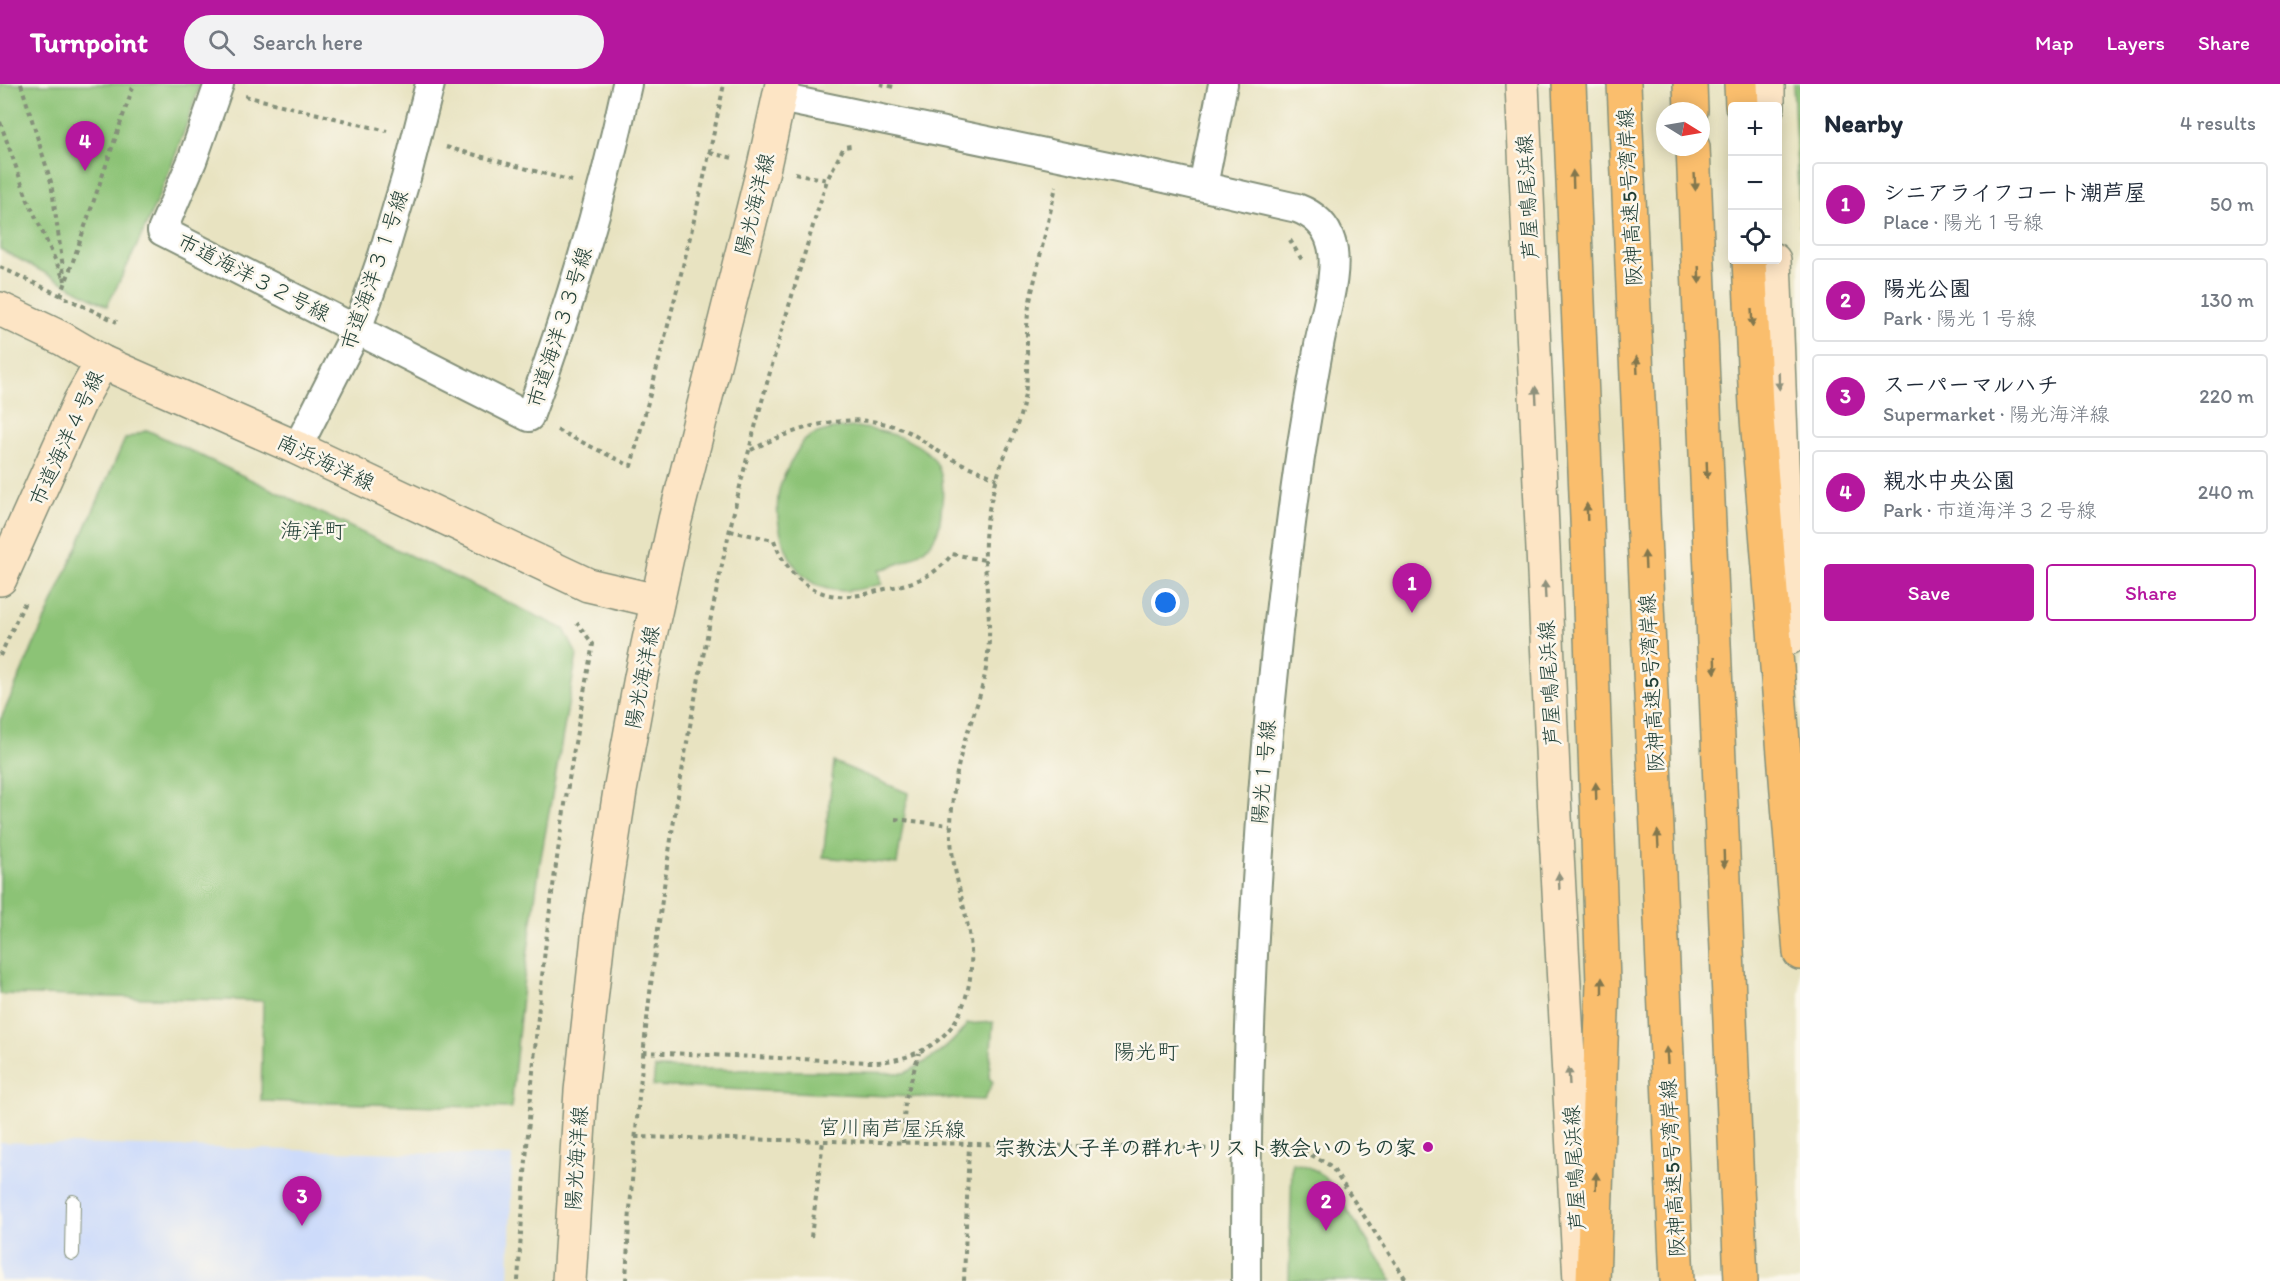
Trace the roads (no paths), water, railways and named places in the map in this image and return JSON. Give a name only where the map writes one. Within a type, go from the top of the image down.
[{"type":"highway","points":[[1569,84],[1603,983],[1593,1281]]},
{"type":"highway","name":"阪神高速5号湾岸線","points":[[1624,84],[1677,1281]]},
{"type":"highway","points":[[1690,84],[1691,102]]},
{"type":"highway","points":[[1741,84],[1742,102]]},
{"type":"highway","points":[[1693,156],[1742,1281]]},
{"type":"highway","points":[[1749,264],[1755,406],[1800,953]]},
{"type":"street","name":"市道海洋３２号線","points":[[219,84],[192,161],[162,231],[357,330]]},
{"type":"street","name":"市道海洋３１号線","points":[[297,448],[357,330],[406,178],[430,84]]},
{"type":"street","name":"市道海洋３３号線","points":[[357,330],[529,417],[565,316],[588,239],[627,84]]},
{"type":"street","points":[[1203,186],[1223,84]]},
{"type":"street","name":"芦屋鳴尾浜線","points":[[1522,84],[1554,792],[1580,1281]]},
{"type":"street","points":[[1767,84],[1768,102]]},
{"type":"street","name":"陽光１号線","points":[[781,91],[1203,186],[1306,212],[1321,224],[1330,240],[1333,268],[1291,518],[1265,747],[1251,989],[1245,1150],[1246,1281]]},
{"type":"street","name":"陽光海洋線","points":[[569,1281],[578,1122],[600,919],[620,791],[657,601],[713,362],[781,91]]},
{"type":"street","points":[[1774,264],[1800,908]]},
{"type":"street","name":"南浜海洋線","points":[[0,309],[63,339],[102,362],[297,448],[588,585],[657,601]]},
{"type":"street","name":"市道海洋４号線","points":[[0,579],[80,401],[102,362]]},
{"type":"lane","points":[[72,1253],[73,1202]]},
{"type":"place","name":"親水中央公園","points":[[85,171]]},
{"type":"place","name":"シニアライフコート潮芦屋","points":[[1412,613]]},
{"type":"place","name":"宗教法人子羊の群れキリスト教会いのちの家","points":[[1428,1147]]},
{"type":"place","name":"スーパーマルハチ","points":[[302,1226]]},
{"type":"place","name":"陽光公園","points":[[1326,1231]]},
{"type":"district","name":"海洋町","points":[[313,530]]},
{"type":"district","name":"陽光町","points":[[1146,1051]]}]
